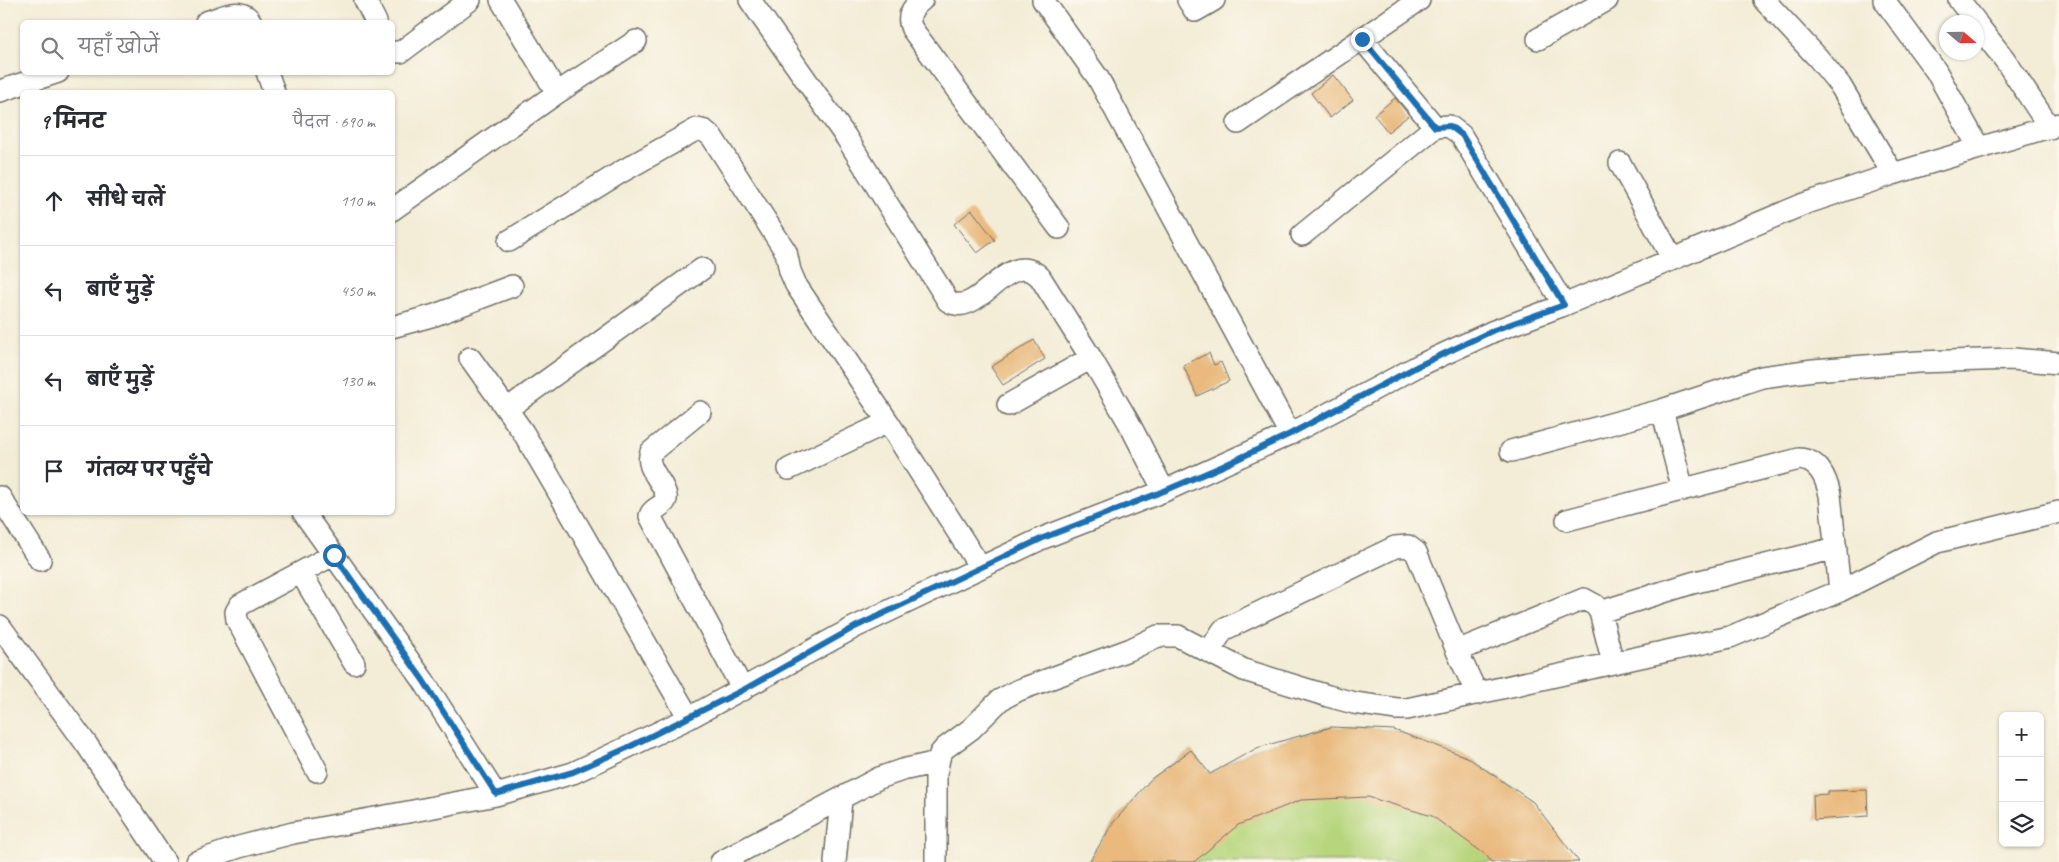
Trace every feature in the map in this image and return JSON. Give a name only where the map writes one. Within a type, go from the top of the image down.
[{"type":"street","points":[[365,0],[375,20]]},
{"type":"street","points":[[395,52],[401,52],[470,0]]},
{"type":"street","points":[[501,0],[557,93]]},
{"type":"street","points":[[750,0],[846,137],[948,301],[956,305],[968,302],[1015,270],[1035,272],[1045,284],[1091,358],[1129,423],[1164,491]]},
{"type":"street","points":[[922,0],[910,12],[909,18],[912,29],[1059,228]]},
{"type":"street","points":[[1044,0],[1098,78],[1290,434]]},
{"type":"street","points":[[1188,0],[1195,11],[1214,0]]},
{"type":"street","points":[[1238,123],[1419,0]]},
{"type":"street","points":[[1538,39],[1607,0]]},
{"type":"street","points":[[1764,0],[1818,58],[1840,85],[1892,174]]},
{"type":"street","points":[[1884,0],[1936,71],[1979,148]]},
{"type":"street","points":[[1959,0],[1970,15]]},
{"type":"street","points":[[217,13],[242,14],[248,20]]},
{"type":"street","points":[[196,862],[239,847],[294,832],[496,794],[573,772],[689,718],[855,627],[1043,538],[1164,491],[1290,434],[1418,366],[1494,330],[1564,305],[1804,204],[1892,174],[2054,126],[1984,33]]},
{"type":"street","points":[[1362,39],[1435,127]]},
{"type":"street","points":[[395,208],[557,93],[636,41]]},
{"type":"street","points":[[268,75],[273,90]]},
{"type":"street","points":[[0,91],[52,80]]},
{"type":"street","points":[[1302,235],[1435,127],[1450,126],[1462,135],[1564,305]]},
{"type":"street","points":[[509,241],[621,172],[697,130],[704,131],[712,137],[782,246],[796,285],[888,422],[980,568]]},
{"type":"street","points":[[1620,163],[1672,258]]},
{"type":"street","points":[[507,409],[702,269]]},
{"type":"street","points":[[395,326],[435,315],[512,286]]},
{"type":"street","points":[[470,358],[507,409],[549,476],[689,718]]},
{"type":"street","points":[[1008,404],[1091,358]]},
{"type":"street","points":[[1511,451],[1662,410],[1762,377],[1813,370],[1986,359],[2059,363]]},
{"type":"street","points":[[1662,410],[1683,490]]},
{"type":"street","points":[[700,412],[651,452],[650,464],[666,493],[666,499],[665,502],[651,512],[650,516],[743,690]]},
{"type":"street","points":[[789,469],[888,422]]},
{"type":"street","points":[[1567,520],[1799,460],[1806,460],[1818,468],[1828,483],[1840,590]]},
{"type":"street","points":[[0,497],[40,560]]},
{"type":"street","points":[[936,862],[938,762],[940,754],[945,748],[971,729],[1000,700],[1019,690],[1164,635],[1178,636],[1263,678],[1354,703],[1407,709],[1730,637],[1840,590],[1937,542],[2059,512]]},
{"type":"street","points":[[305,515],[423,680],[496,794]]},
{"type":"street","points":[[1209,652],[1223,630],[1402,545],[1413,548],[1416,552],[1477,694]]},
{"type":"street","points":[[1600,612],[1692,583],[1836,548]]},
{"type":"street","points":[[317,771],[237,620],[236,612],[240,605],[334,555]]},
{"type":"street","points":[[301,573],[354,663]]},
{"type":"street","points":[[1457,651],[1579,600],[1589,601],[1600,612],[1613,663]]},
{"type":"street","points":[[0,626],[87,745],[165,862]]},
{"type":"street","points":[[721,862],[740,857],[879,778],[902,770],[938,762]]},
{"type":"street","points":[[835,862],[841,800]]},
{"type":"green space","points":[[1331,727],[1394,730],[1467,757],[1533,802],[1577,862],[1089,862],[1113,823],[1151,779],[1191,750],[1210,774],[1257,748]]},
{"type":"building","points":[[1333,75],[1353,100],[1330,118],[1311,93]]},
{"type":"building","points":[[1395,98],[1409,115],[1388,132],[1374,115]]},
{"type":"building","points":[[972,210],[995,240],[977,253],[954,224]]},
{"type":"building","points":[[1034,340],[1045,359],[1003,385],[991,367]]},
{"type":"building","points":[[1209,353],[1214,365],[1221,362],[1229,381],[1197,396],[1183,365]]},
{"type":"building","points":[[1331,727],[1394,730],[1467,757],[1533,802],[1579,862],[1491,862],[1486,855],[1432,816],[1368,797],[1301,800],[1238,825],[1194,862],[1089,862],[1113,823],[1151,779],[1191,750],[1210,774],[1257,748]]},
{"type":"building","points":[[1867,790],[1868,816],[1814,820],[1813,795],[1828,794],[1828,791]]},
{"type":"route","points":[[334,555],[423,680],[496,794],[573,772],[627,748],[743,690],[855,627],[1043,538],[1223,466],[1290,434],[1418,366],[1494,330],[1564,305],[1462,135],[1450,126],[1435,127],[1362,39]]}]
